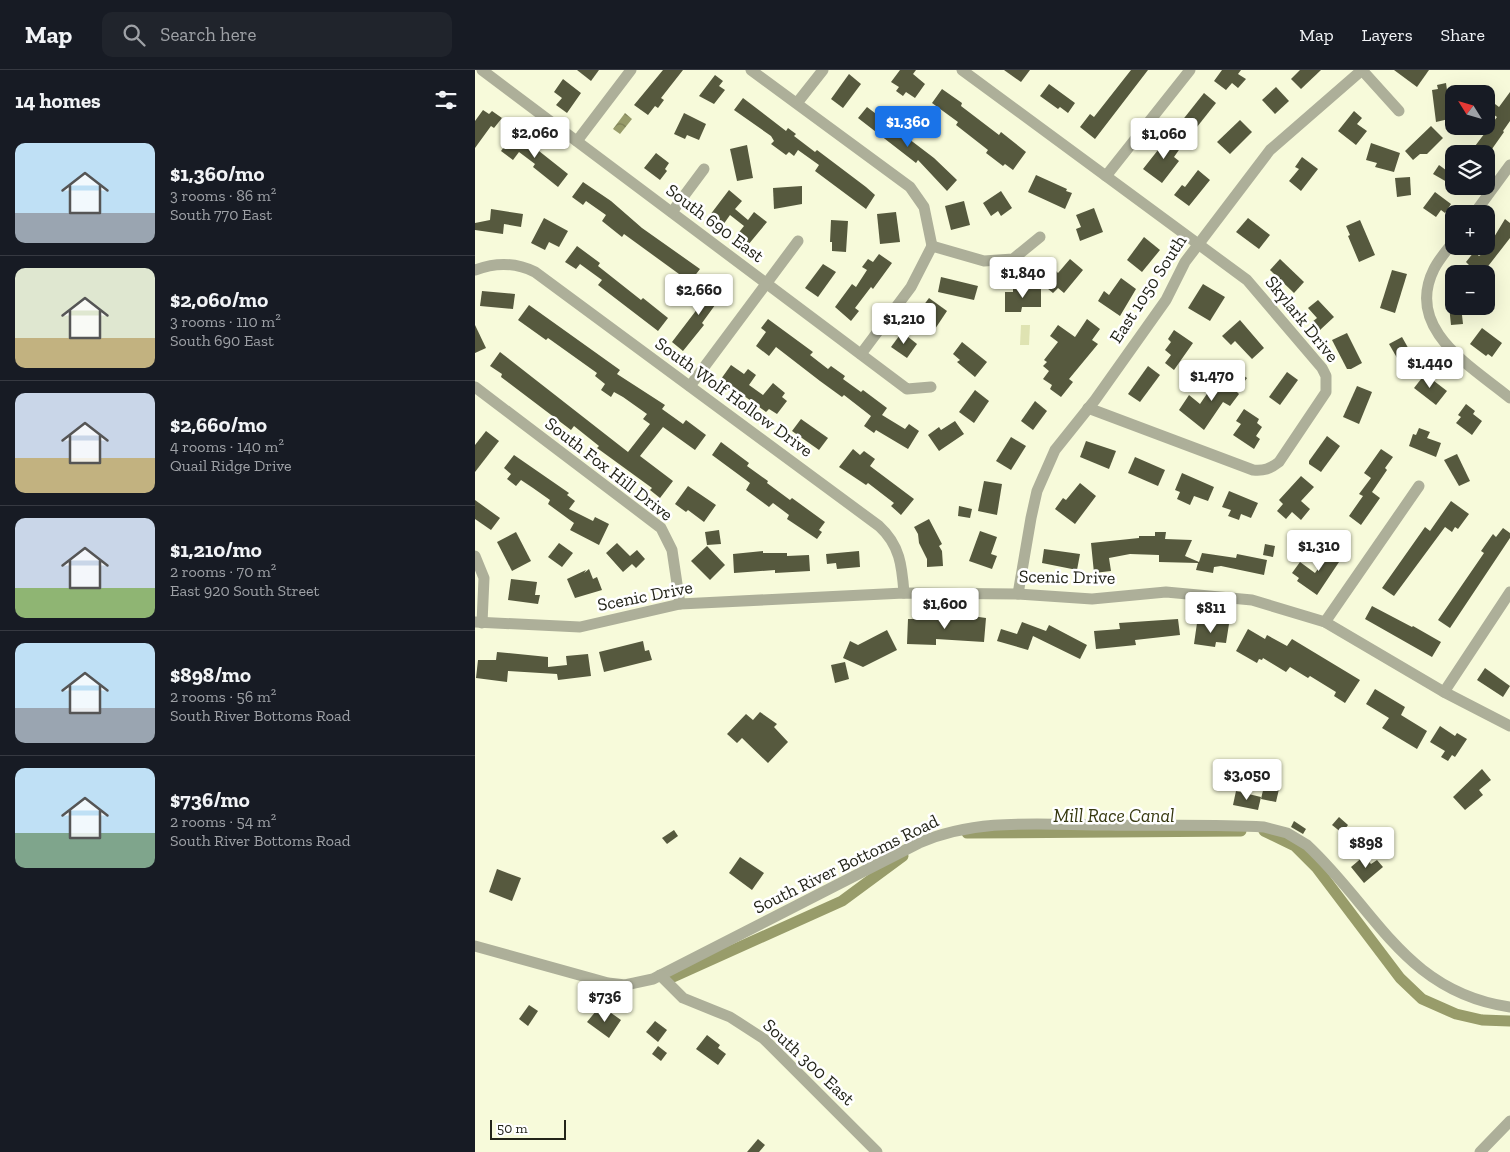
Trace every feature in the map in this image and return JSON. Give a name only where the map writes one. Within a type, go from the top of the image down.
[{"type":"street","name":"South 690 East","points":[[482,70],[907,389],[931,387]]},
{"type":"street","points":[[577,141],[631,70]]},
{"type":"street","points":[[751,70],[910,187],[924,207],[932,246],[911,287],[861,354]]},
{"type":"street","points":[[797,103],[823,70]]},
{"type":"street","name":"Skylark Drive","points":[[962,70],[1199,243],[1253,285],[1322,368],[1326,376],[1326,392],[1279,462],[1269,469],[1261,471],[1253,470],[1088,408]]},
{"type":"street","points":[[976,80],[983,70]]},
{"type":"street","points":[[1106,176],[1190,70]]},
{"type":"street","points":[[1362,70],[1399,111]]},
{"type":"street","name":"East 1050 South","points":[[1018,594],[1031,518],[1044,472],[1066,434],[1088,408],[1166,300],[1185,262],[1270,150],[1362,70]]},
{"type":"street","points":[[1481,205],[1510,165]]},
{"type":"street","points":[[672,212],[704,169]]},
{"type":"street","points":[[932,246],[983,260],[1013,259],[1041,236]]},
{"type":"street","points":[[690,386],[798,241]]},
{"type":"street","points":[[1445,252],[1438,261],[1430,278],[1427,296],[1428,313],[1435,332],[1449,348],[1510,398]]},
{"type":"street","name":"South Wolf Hollow Drive","points":[[475,270],[492,264],[509,264],[535,272],[886,532],[895,545],[901,561],[904,592]]},
{"type":"street","name":"South Fox Hill Drive","points":[[477,394],[661,528],[673,550],[680,604]]},
{"type":"street","points":[[1325,622],[1419,486]]},
{"type":"street","points":[[475,556],[484,578],[479,623]]},
{"type":"street","name":"Scenic Drive","points":[[479,623],[580,627],[680,604],[904,592],[1018,594],[1092,598],[1175,593],[1252,600],[1325,622],[1444,692],[1510,726]]},
{"type":"street","points":[[1444,692],[1510,592]]},
{"type":"street","name":"South River Bottoms Road","points":[[475,946],[616,984],[634,984],[660,975],[919,843],[945,833],[973,827],[1015,824],[1253,826],[1287,833],[1307,845],[1407,959],[1428,975],[1462,994],[1510,1007]]},
{"type":"street","name":"South 300 East","points":[[660,975],[683,998],[730,1017],[764,1040],[877,1152]]},
{"type":"street","points":[[1480,1152],[1510,1121]]},
{"type":"shaded area","points":[[1021,325],[1030,325],[1029,345],[1020,345]]},
{"type":"water","points":[[625,113],[632,119],[620,134],[613,129]]},
{"type":"building","points":[[577,70],[599,70],[591,81]]},
{"type":"building","points":[[663,70],[683,70],[661,98],[664,100],[658,108],[655,106],[648,115],[634,105]]},
{"type":"building","points":[[900,70],[916,70],[913,74],[925,84],[915,98],[906,92],[903,96],[896,91],[899,87],[891,82]]},
{"type":"building","points":[[1004,70],[1030,70],[1021,82]]},
{"type":"building","points":[[1131,70],[1148,70],[1095,139],[1080,127],[1090,114],[1094,117]]},
{"type":"building","points":[[1222,70],[1241,70],[1238,74],[1246,79],[1238,88],[1232,83],[1226,90],[1214,81]]},
{"type":"building","points":[[1300,70],[1321,70],[1301,89],[1291,79]]},
{"type":"building","points":[[1394,70],[1429,70],[1417,87]]},
{"type":"building","points":[[849,74],[861,84],[843,108],[831,99]]},
{"type":"building","points":[[715,75],[723,81],[719,86],[725,90],[714,104],[699,96]]},
{"type":"building","points":[[563,79],[581,93],[567,113],[556,105],[562,98],[554,92]]},
{"type":"building","points":[[1446,83],[1446,85],[1445,120],[1436,122],[1432,90],[1438,89],[1437,85]]},
{"type":"building","points":[[1049,84],[1075,103],[1068,113],[1060,107],[1058,109],[1040,96]]},
{"type":"building","points":[[1276,87],[1289,101],[1275,114],[1262,100]]},
{"type":"building","points":[[942,89],[962,103],[961,106],[999,135],[1001,132],[1026,152],[1013,170],[1005,164],[1003,166],[986,153],[988,150],[956,125],[958,122],[932,103]]},
{"type":"building","points":[[1510,92],[1510,121],[1504,132],[1495,145],[1476,145],[1483,135],[1495,135],[1495,120],[1497,117],[1495,116],[1495,104],[1499,107]]},
{"type":"building","points":[[1204,93],[1216,103],[1193,132],[1181,122]]},
{"type":"building","points":[[743,98],[786,131],[788,128],[796,134],[794,136],[815,152],[817,150],[875,195],[866,209],[815,171],[819,165],[798,150],[794,156],[789,152],[786,155],[771,144],[774,141],[771,136],[734,110]]},
{"type":"building","points":[[867,107],[934,158],[957,180],[947,191],[918,160],[916,163],[858,118]]},
{"type":"building","points":[[483,110],[489,114],[492,111],[502,118],[494,128],[491,126],[475,148],[475,121]]},
{"type":"building","points":[[1354,111],[1362,118],[1357,124],[1367,131],[1356,145],[1338,131]]},
{"type":"building","points":[[684,113],[706,124],[699,140],[687,135],[685,139],[674,134]]},
{"type":"building","points":[[1240,120],[1252,132],[1230,154],[1217,142]]},
{"type":"building","points":[[1431,126],[1443,138],[1427,154],[1420,154],[1413,160],[1405,151]]},
{"type":"building","points":[[515,132],[568,174],[558,187],[533,167],[535,164],[519,152],[513,160],[501,151]]},
{"type":"building","points":[[1169,136],[1181,147],[1174,157],[1179,161],[1162,183],[1143,169]]},
{"type":"building","points":[[1371,143],[1400,153],[1394,172],[1375,167],[1377,163],[1366,160]]},
{"type":"building","points":[[747,145],[753,178],[737,181],[730,149]]},
{"type":"building","points":[[656,153],[669,163],[665,169],[667,171],[660,180],[644,168]]},
{"type":"building","points":[[1302,157],[1318,169],[1301,191],[1289,181],[1299,169],[1295,167]]},
{"type":"building","points":[[1439,165],[1445,169],[1445,181],[1433,174]]},
{"type":"building","points":[[1198,170],[1210,180],[1189,206],[1174,195],[1182,185],[1185,187]]},
{"type":"building","points":[[1036,175],[1072,193],[1065,209],[1028,192]]},
{"type":"building","points":[[1410,177],[1411,195],[1397,197],[1395,178]]},
{"type":"building","points":[[583,182],[611,201],[642,228],[700,269],[690,282],[624,234],[622,237],[602,221],[606,215],[586,201],[583,205],[572,197]]},
{"type":"building","points":[[802,186],[802,204],[774,209],[773,188]]},
{"type":"building","points":[[729,190],[742,201],[735,209],[748,220],[754,212],[767,222],[748,245],[736,236],[744,226],[730,215],[723,225],[710,215]]},
{"type":"building","points":[[1001,191],[1012,208],[1001,216],[998,211],[991,216],[983,203]]},
{"type":"building","points":[[1435,192],[1451,204],[1445,205],[1445,213],[1441,210],[1436,217],[1423,208]]},
{"type":"building","points":[[964,201],[970,225],[951,230],[945,206]]},
{"type":"building","points":[[1094,208],[1103,232],[1080,241],[1076,229],[1081,227],[1076,215]]},
{"type":"building","points":[[491,209],[523,214],[521,227],[504,224],[503,234],[475,230],[475,223],[490,220]]},
{"type":"building","points":[[896,212],[900,242],[880,244],[877,214]]},
{"type":"building","points":[[544,218],[568,231],[559,247],[549,242],[545,250],[531,243]]},
{"type":"building","points":[[1248,218],[1270,235],[1259,249],[1236,232]]},
{"type":"building","points":[[1505,219],[1510,223],[1510,238],[1489,265],[1469,265],[1466,262],[1472,255],[1495,255],[1495,236]]},
{"type":"building","points":[[831,220],[848,221],[846,252],[832,251],[832,242],[830,242]]},
{"type":"building","points":[[1360,220],[1375,255],[1359,262],[1348,236],[1350,235],[1346,226]]},
{"type":"building","points":[[1144,237],[1160,250],[1142,272],[1127,260]]},
{"type":"building","points":[[577,246],[600,263],[598,266],[641,300],[643,298],[668,318],[658,331],[598,285],[602,280],[580,264],[576,269],[565,262]]},
{"type":"building","points":[[879,254],[892,263],[873,289],[871,287],[855,308],[859,311],[851,321],[835,307],[852,284],[856,287],[867,270],[862,267],[868,259],[873,262]]},
{"type":"building","points":[[1070,259],[1083,270],[1064,293],[1058,288],[1053,293],[1042,284],[1056,271],[1058,273]]},
{"type":"building","points":[[1280,259],[1304,282],[1294,293],[1270,270]]},
{"type":"building","points":[[823,264],[836,272],[818,297],[805,288]]},
{"type":"building","points":[[1392,270],[1407,274],[1395,313],[1380,308]]},
{"type":"building","points":[[941,277],[978,286],[974,300],[938,292]]},
{"type":"building","points":[[1121,278],[1136,289],[1120,316],[1098,301],[1104,291],[1109,295]]},
{"type":"building","points":[[713,281],[726,290],[702,323],[704,325],[683,351],[672,342],[698,308],[696,306]]},
{"type":"building","points":[[1203,284],[1225,297],[1210,321],[1188,308]]},
{"type":"building","points":[[1013,287],[1041,287],[1041,307],[1022,307],[1021,312],[1005,312],[1005,292],[1013,292]]},
{"type":"building","points":[[482,291],[515,294],[513,309],[480,306]]},
{"type":"building","points":[[929,298],[947,311],[933,332],[914,318]]},
{"type":"building","points":[[1318,300],[1334,317],[1320,330],[1312,322],[1317,318],[1308,308]]},
{"type":"building","points":[[529,305],[620,370],[617,374],[665,405],[662,409],[683,424],[686,420],[706,435],[695,450],[663,427],[640,456],[673,481],[660,498],[650,490],[652,488],[597,448],[599,446],[574,426],[571,430],[501,377],[502,374],[490,366],[500,352],[628,452],[650,424],[643,419],[647,414],[623,397],[614,392],[611,397],[601,390],[605,384],[595,376],[597,373],[548,338],[546,340],[518,320]]},
{"type":"building","points":[[1450,315],[1462,315],[1463,324],[1451,325]]},
{"type":"building","points":[[768,319],[813,352],[810,355],[828,369],[831,366],[845,376],[843,379],[861,392],[863,390],[887,408],[882,415],[905,429],[909,424],[919,431],[908,449],[876,430],[874,433],[864,426],[871,416],[844,395],[842,397],[776,347],[769,356],[756,346],[766,332],[761,328]]},
{"type":"building","points":[[1087,319],[1100,329],[1092,340],[1098,344],[1069,379],[1073,382],[1061,397],[1050,389],[1052,385],[1043,379],[1049,371],[1043,366],[1047,362],[1044,360],[1058,342],[1050,336],[1058,325],[1075,337]]},
{"type":"building","points":[[1240,320],[1264,348],[1252,359],[1235,341],[1231,345],[1222,336]]},
{"type":"building","points":[[475,325],[486,348],[475,353]]},
{"type":"building","points":[[1482,328],[1502,343],[1492,357],[1488,354],[1486,356],[1470,344]]},
{"type":"building","points":[[1174,330],[1193,343],[1174,370],[1165,363],[1171,355],[1165,350],[1171,342],[1168,339]]},
{"type":"building","points":[[902,332],[917,344],[907,358],[891,347]]},
{"type":"building","points":[[1347,333],[1362,363],[1351,369],[1347,369],[1332,340]]},
{"type":"building","points":[[1402,337],[1416,362],[1404,370],[1389,344]]},
{"type":"building","points":[[962,342],[987,362],[975,377],[957,362],[960,360],[953,354]]},
{"type":"building","points":[[731,365],[744,374],[748,369],[756,375],[749,385],[763,395],[773,383],[785,393],[782,397],[787,401],[777,414],[769,409],[766,412],[721,379]]},
{"type":"building","points":[[1148,366],[1160,375],[1140,402],[1128,394]]},
{"type":"building","points":[[1287,372],[1298,380],[1280,405],[1269,397]]},
{"type":"building","points":[[1240,373],[1247,378],[1237,392],[1239,394],[1230,406],[1223,402],[1204,430],[1179,410],[1189,395],[1200,404],[1217,379],[1229,387]]},
{"type":"building","points":[[1425,374],[1447,391],[1436,405],[1414,388]]},
{"type":"building","points":[[1357,386],[1372,392],[1359,424],[1343,417]]},
{"type":"building","points":[[975,390],[989,401],[974,423],[959,412]]},
{"type":"building","points":[[1035,401],[1047,411],[1033,430],[1021,421]]},
{"type":"building","points":[[1466,404],[1475,411],[1473,414],[1482,421],[1472,435],[1456,423],[1461,417],[1458,415]]},
{"type":"building","points":[[1244,409],[1259,419],[1257,423],[1262,427],[1256,436],[1260,439],[1254,449],[1233,435],[1241,424],[1236,421]]},
{"type":"building","points":[[801,419],[828,438],[819,450],[792,431]]},
{"type":"building","points":[[955,421],[964,434],[939,451],[928,435],[939,427],[941,430]]},
{"type":"building","points":[[1419,428],[1430,432],[1427,438],[1441,443],[1436,457],[1409,446],[1413,434],[1416,435]]},
{"type":"building","points":[[486,431],[499,441],[475,472],[475,445]]},
{"type":"building","points":[[1327,436],[1340,446],[1321,472],[1309,464],[1309,461]]},
{"type":"building","points":[[1011,437],[1026,446],[1011,470],[996,461]]},
{"type":"building","points":[[1086,441],[1116,451],[1109,469],[1080,457]]},
{"type":"building","points":[[721,442],[749,463],[747,466],[768,481],[767,483],[790,500],[792,498],[825,522],[819,530],[822,532],[817,539],[787,519],[789,515],[773,503],[769,507],[746,490],[750,483],[712,455]]},
{"type":"building","points":[[853,449],[860,455],[864,451],[875,459],[870,466],[914,499],[901,515],[891,506],[894,503],[868,483],[866,485],[839,467]]},
{"type":"building","points":[[1381,449],[1393,457],[1385,468],[1387,470],[1372,492],[1380,498],[1361,525],[1349,516],[1363,496],[1359,494],[1371,478],[1364,473]]},
{"type":"building","points":[[1457,454],[1470,481],[1459,486],[1444,460]]},
{"type":"building","points":[[514,455],[569,493],[567,495],[575,501],[569,509],[593,521],[595,517],[609,524],[599,545],[570,530],[574,523],[548,504],[550,500],[521,480],[516,486],[507,479],[511,474],[504,468]]},
{"type":"building","points":[[1135,457],[1165,470],[1158,486],[1128,473]]},
{"type":"building","points":[[1182,473],[1214,487],[1208,501],[1194,496],[1190,505],[1177,499],[1180,492],[1175,490]]},
{"type":"building","points":[[1301,476],[1314,487],[1301,501],[1310,509],[1301,520],[1292,512],[1286,519],[1277,511],[1283,504],[1279,500]]},
{"type":"building","points":[[984,481],[1002,484],[997,515],[978,511]]},
{"type":"building","points":[[1080,483],[1096,496],[1075,524],[1055,509],[1063,498],[1066,500]]},
{"type":"building","points":[[688,486],[716,505],[704,522],[688,510],[686,512],[675,504]]},
{"type":"building","points":[[1229,491],[1258,503],[1251,518],[1241,514],[1239,520],[1228,516],[1231,510],[1222,507]]},
{"type":"building","points":[[475,500],[500,518],[491,530],[475,519]]},
{"type":"building","points":[[1451,501],[1469,514],[1458,529],[1455,527],[1452,532],[1445,527],[1394,596],[1382,588],[1425,527],[1430,531]]},
{"type":"building","points":[[959,506],[972,509],[970,518],[958,516]]},
{"type":"building","points":[[929,519],[942,544],[939,546],[942,551],[943,566],[927,567],[927,559],[914,527]]},
{"type":"building","points":[[1503,528],[1510,533],[1510,538],[1450,628],[1438,620],[1484,553],[1481,551],[1493,534],[1496,537]]},
{"type":"building","points":[[719,530],[721,544],[707,545],[705,532]]},
{"type":"building","points":[[980,531],[997,537],[991,554],[997,556],[992,569],[969,561]]},
{"type":"building","points":[[516,532],[531,561],[512,571],[497,542]]},
{"type":"building","points":[[1155,532],[1166,532],[1165,539],[1192,540],[1185,556],[1199,562],[1202,553],[1236,558],[1237,554],[1267,560],[1264,575],[1221,566],[1214,567],[1213,573],[1196,570],[1198,563],[1159,562],[1159,555],[1130,554],[1109,558],[1111,571],[1094,573],[1091,543],[1139,538],[1139,536],[1155,536]]},
{"type":"building","points":[[559,543],[573,553],[562,567],[548,557]]},
{"type":"building","points":[[617,543],[630,556],[637,550],[645,559],[636,568],[632,564],[623,572],[606,553]]},
{"type":"building","points":[[1265,544],[1275,546],[1273,557],[1263,555]]},
{"type":"building","points":[[707,546],[725,565],[710,580],[691,561]]},
{"type":"building","points":[[1334,546],[1345,553],[1317,595],[1297,581],[1299,578],[1292,573],[1300,562],[1315,573]]},
{"type":"building","points":[[1044,549],[1080,554],[1077,570],[1042,563]]},
{"type":"building","points":[[763,551],[763,553],[787,553],[787,556],[809,555],[810,571],[775,573],[775,570],[734,573],[733,554]]},
{"type":"building","points":[[859,551],[860,567],[837,569],[836,563],[827,564],[826,554]]},
{"type":"building","points":[[589,569],[593,579],[597,577],[602,590],[575,598],[567,579],[586,570],[584,573]]},
{"type":"building","points":[[511,579],[537,582],[535,595],[540,595],[538,604],[508,600]]},
{"type":"building","points":[[1372,606],[1441,642],[1432,657],[1365,619]]},
{"type":"building","points":[[923,616],[971,620],[972,616],[986,618],[984,642],[936,639],[936,645],[907,644],[908,619],[923,619]]},
{"type":"building","points":[[1178,619],[1180,635],[1135,640],[1136,645],[1096,649],[1094,631],[1120,629],[1119,623]]},
{"type":"building","points":[[1022,622],[1046,631],[1049,625],[1087,645],[1080,659],[1033,636],[1028,650],[997,641],[1001,629],[1017,634]]},
{"type":"building","points":[[1214,622],[1229,624],[1226,643],[1216,642],[1215,647],[1194,644],[1197,623],[1213,625]]},
{"type":"building","points":[[1248,629],[1265,639],[1267,635],[1287,646],[1292,639],[1360,680],[1345,703],[1334,696],[1336,692],[1310,676],[1308,678],[1290,667],[1286,672],[1263,658],[1262,660],[1259,659],[1257,663],[1236,651]]},
{"type":"building","points":[[887,630],[897,650],[863,667],[843,658],[850,641],[858,645]]},
{"type":"building","points":[[643,641],[645,651],[649,650],[652,660],[604,672],[599,652]]},
{"type":"building","points":[[497,652],[548,657],[548,667],[567,665],[566,656],[588,654],[591,676],[558,680],[557,674],[508,671],[507,682],[476,678],[478,660],[496,660]]},
{"type":"building","points":[[845,662],[849,679],[835,683],[831,665]]},
{"type":"building","points":[[1485,668],[1510,686],[1503,697],[1477,680]]},
{"type":"building","points":[[1375,689],[1405,707],[1401,715],[1427,731],[1417,749],[1382,728],[1389,718],[1366,704]]},
{"type":"building","points":[[760,712],[777,724],[774,727],[788,742],[768,763],[742,738],[737,743],[727,734],[746,714],[753,720]]},
{"type":"building","points":[[1440,726],[1455,736],[1457,733],[1467,739],[1455,757],[1452,755],[1448,761],[1441,757],[1445,751],[1430,742]]},
{"type":"building","points":[[1482,769],[1491,780],[1479,790],[1483,795],[1465,810],[1453,797]]},
{"type":"building","points":[[1264,786],[1279,789],[1276,802],[1261,799]]},
{"type":"building","points":[[1236,791],[1261,797],[1258,810],[1233,805]]},
{"type":"building","points":[[1339,817],[1348,825],[1342,833],[1332,825]]},
{"type":"building","points":[[1294,821],[1306,829],[1303,834],[1291,827]]},
{"type":"building","points":[[674,830],[678,836],[667,844],[662,838]]},
{"type":"building","points":[[1364,856],[1371,864],[1377,860],[1383,867],[1364,883],[1351,867]]},
{"type":"building","points":[[740,857],[764,873],[752,890],[729,873]]},
{"type":"building","points":[[497,869],[521,878],[512,901],[489,892]]},
{"type":"building","points":[[529,1005],[538,1011],[528,1026],[519,1019]]},
{"type":"building","points":[[607,1010],[621,1020],[609,1038],[587,1022],[596,1011],[602,1016]]},
{"type":"building","points":[[655,1021],[667,1030],[658,1042],[646,1032]]},
{"type":"building","points":[[707,1035],[720,1045],[718,1048],[726,1054],[718,1065],[696,1049]]},
{"type":"building","points":[[658,1046],[667,1053],[661,1061],[652,1054]]},
{"type":"building","points":[[758,1139],[765,1145],[759,1152],[747,1152]]},
{"type":"waterway","name":"Mill Race Canal","points":[[967,833],[1241,831]]},
{"type":"waterway","name":"Mill Race Canal","points":[[1264,831],[1295,846],[1316,867],[1400,978],[1422,999],[1456,1014],[1482,1020],[1510,1021]]},
{"type":"waterway","name":"Mill Race Canal","points":[[673,977],[842,901],[903,856]]}]
